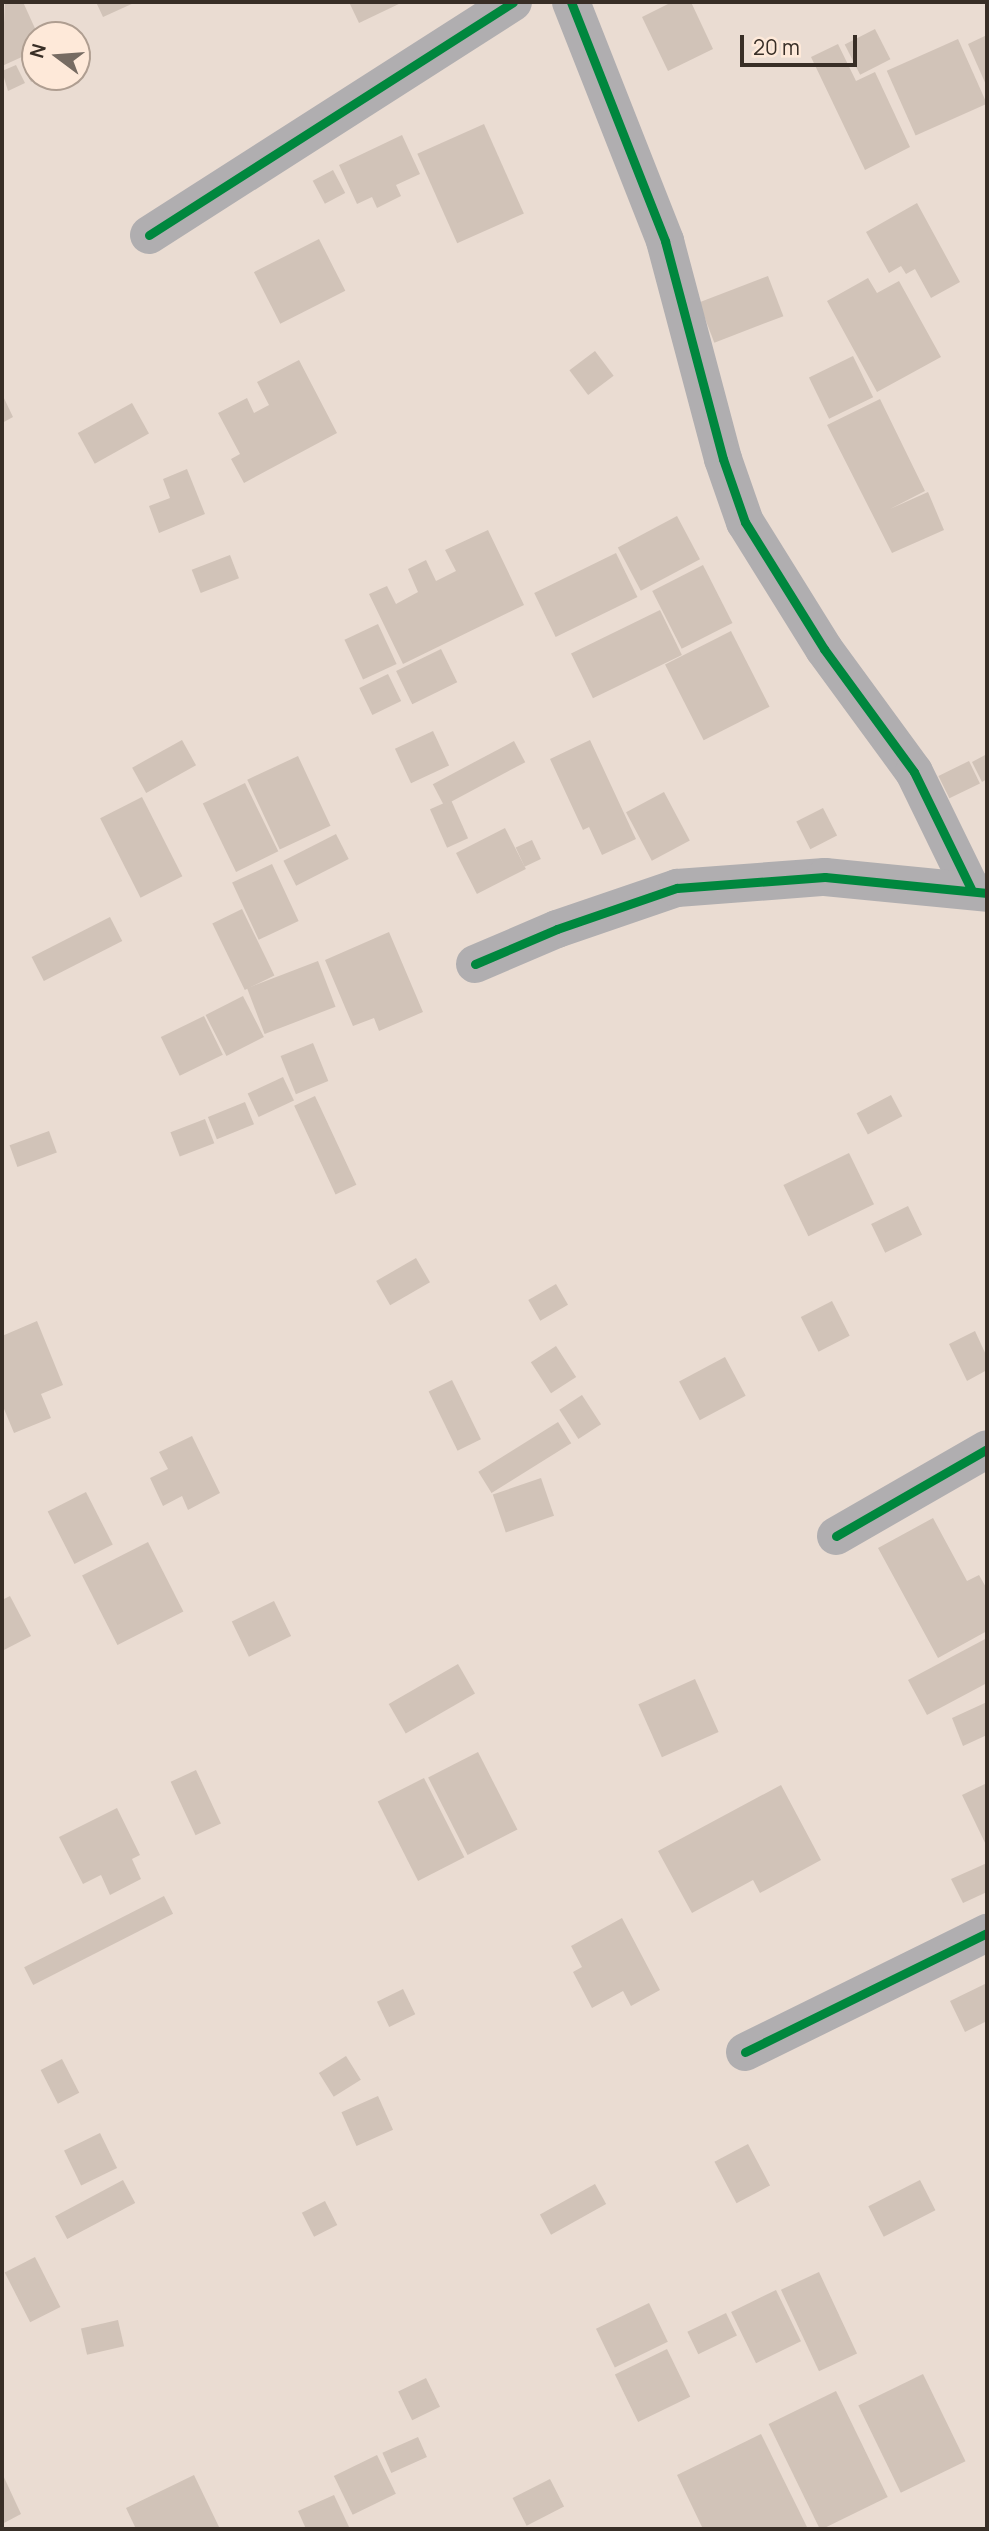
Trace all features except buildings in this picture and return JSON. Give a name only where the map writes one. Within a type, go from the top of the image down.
[{"type":"street","points":[[149,235],[513,2]]},
{"type":"street","points":[[571,2],[665,241],[723,459],[746,522],[824,649],[914,772],[979,891]]},
{"type":"street","points":[[475,964],[556,929],[677,888],[825,877],[979,891]]},
{"type":"street","points":[[836,1536],[987,1449]]},
{"type":"street","points":[[745,2052],[987,1933]]},
{"type":"cycle path","points":[[149,235],[513,2]]},
{"type":"cycle path","points":[[571,2],[665,241],[723,459],[745,522],[824,649],[914,772],[971,889]]},
{"type":"cycle path","points":[[475,964],[557,929],[677,888],[825,877],[987,893]]},
{"type":"cycle path","points":[[836,1536],[987,1449]]},
{"type":"cycle path","points":[[745,2052],[987,1933]]}]
